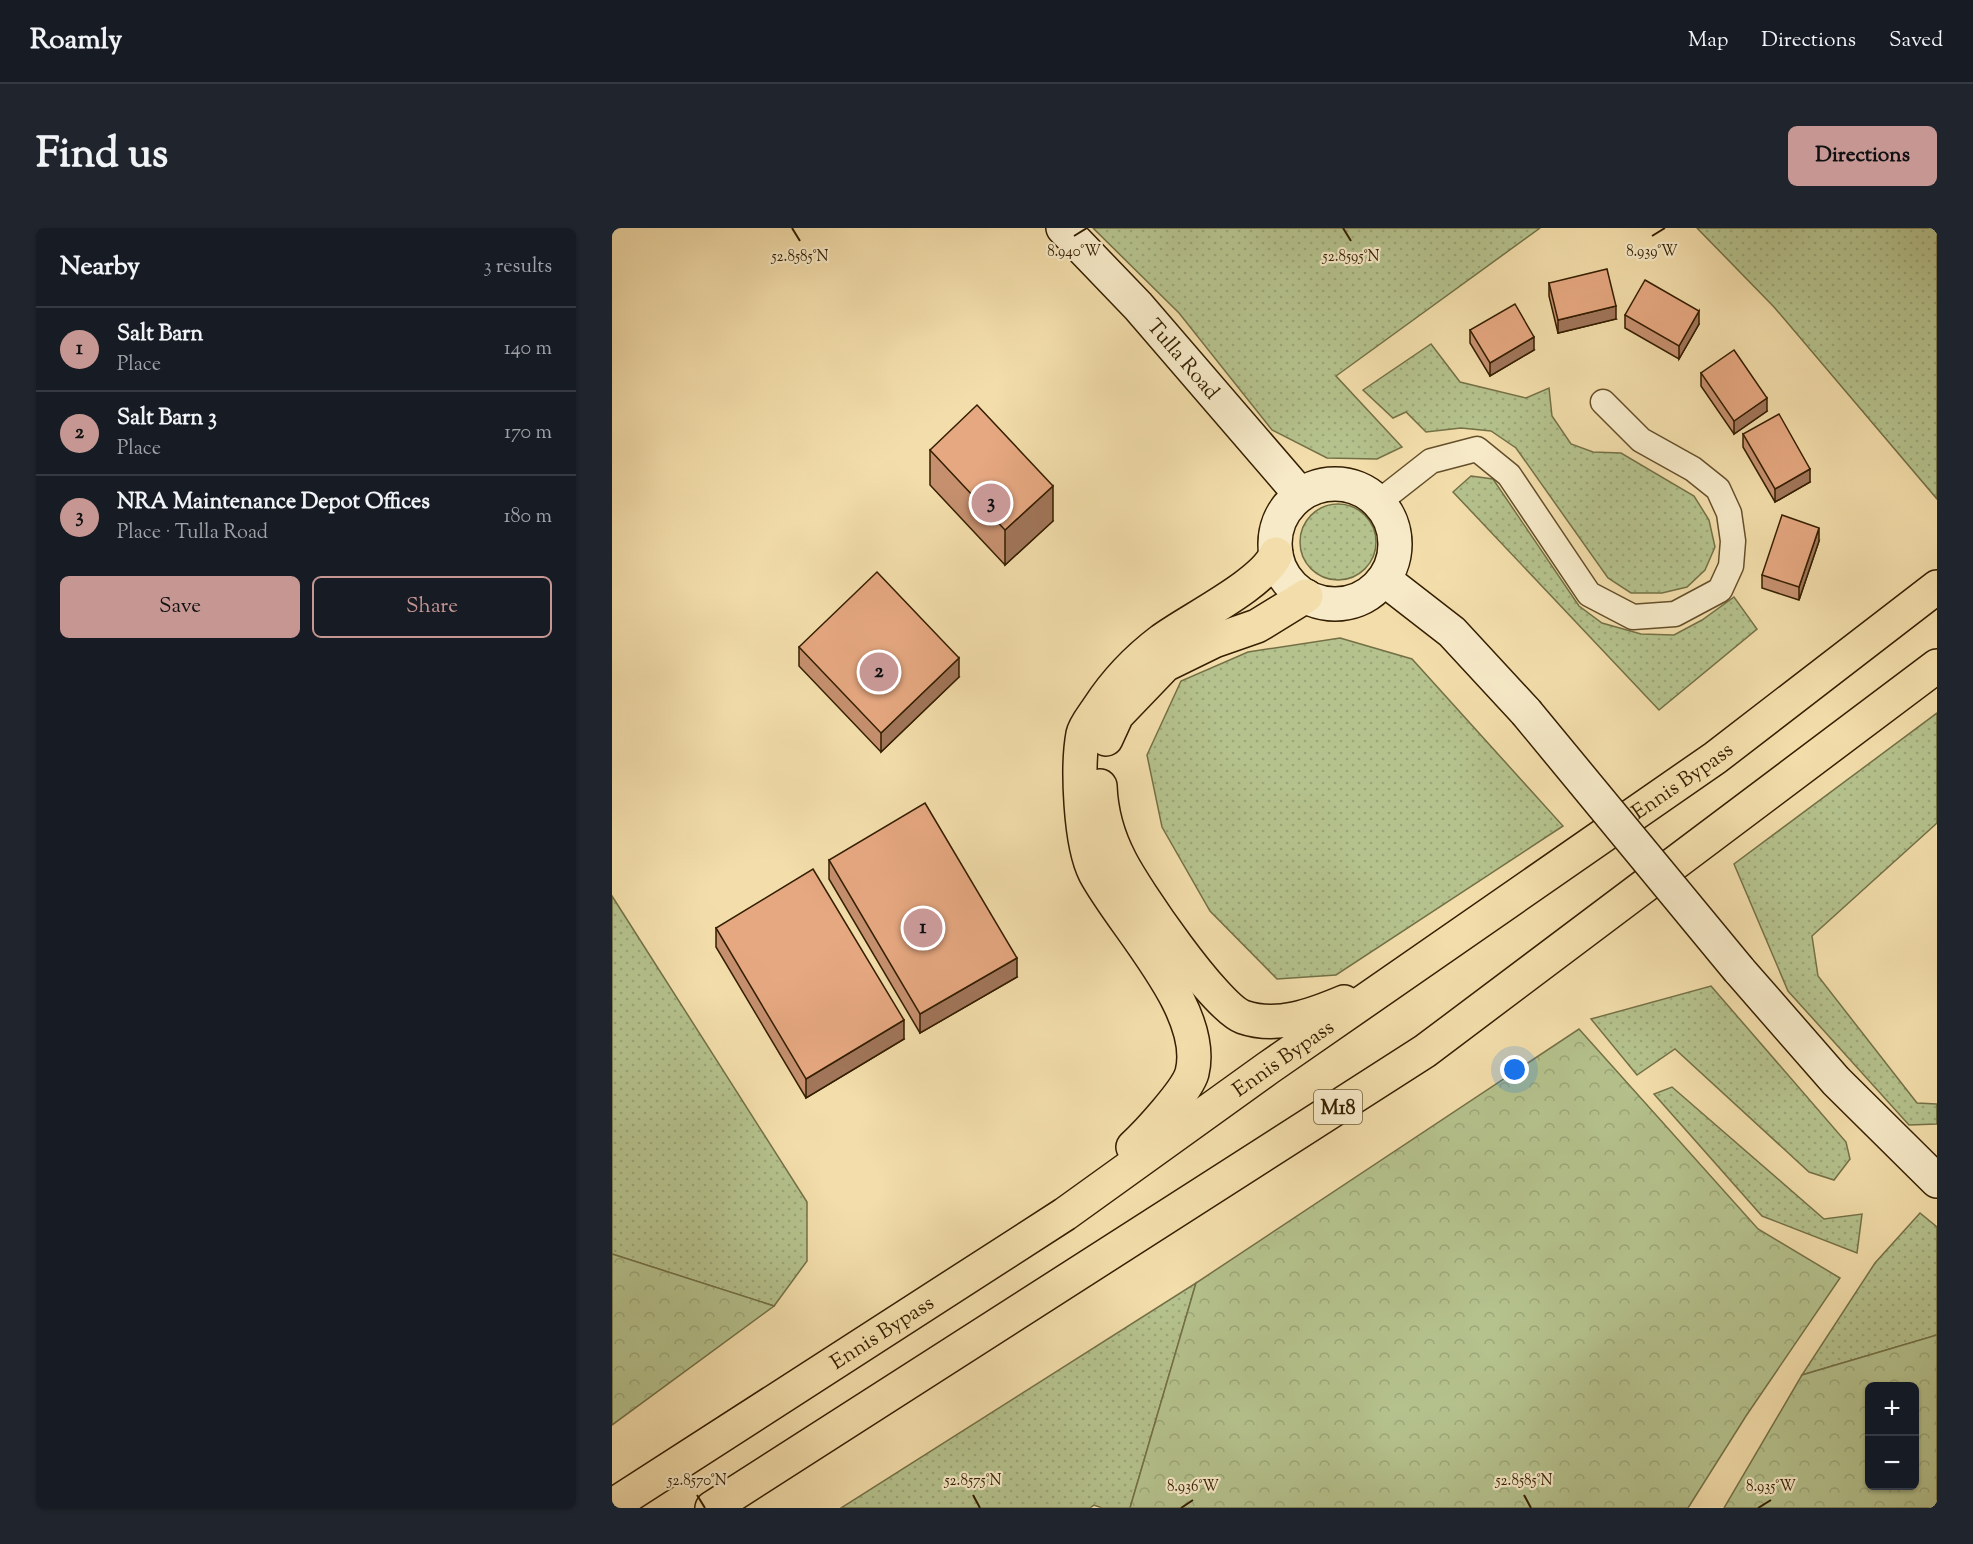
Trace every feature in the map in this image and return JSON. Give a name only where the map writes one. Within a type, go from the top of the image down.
[{"type":"highway","points":[[1065,1214],[1157,1124],[1192,1074],[1194,1044],[1179,1000],[1094,872],[1080,815],[1083,732],[1116,681],[1160,641],[1255,579],[1273,562],[1276,554]]},
{"type":"highway","name":"Ennis Bypass","points":[[612,1506],[1065,1214],[1268,1068],[1403,977],[1715,758],[1937,587]]},
{"type":"highway","points":[[1306,596],[1257,626],[1214,641],[1165,665],[1117,715],[1100,753],[1101,811],[1119,860],[1186,959],[1214,992],[1241,1017],[1270,1022],[1313,1015],[1403,977]]},
{"type":"highway","name":"M18","points":[[712,1508],[1425,1051],[1937,666]]},
{"type":"main road","name":"Tulla Road","points":[[1063,228],[1137,306],[1300,494]]},
{"type":"main road","points":[[1325,484],[1351,485],[1380,501],[1396,535],[1396,553],[1385,580],[1368,596],[1344,604],[1321,603],[1300,593],[1283,574],[1276,554],[1276,532],[1283,514],[1300,494],[1325,484]]},
{"type":"main road","points":[[1385,580],[1452,632],[1526,712],[1739,970],[1836,1081],[1937,1181]]},
{"type":"street","points":[[1380,501],[1431,461],[1476,449],[1509,475],[1589,594],[1633,617],[1675,614],[1720,590],[1731,566],[1732,541],[1729,513],[1718,489],[1693,469],[1641,440],[1603,402]]},
{"type":"green space","points":[[1093,228],[1540,228],[1336,376],[1402,447],[1377,459],[1327,458],[1272,430],[1179,313]]},
{"type":"green space","points":[[1697,228],[1937,228],[1937,499],[1774,307]]},
{"type":"green space","points":[[1431,344],[1460,382],[1526,398],[1549,388],[1552,416],[1571,444],[1593,452],[1621,453],[1694,496],[1709,520],[1715,547],[1705,570],[1687,587],[1662,593],[1631,593],[1608,578],[1516,448],[1491,431],[1461,428],[1426,432],[1406,412],[1393,418],[1363,390]]},
{"type":"green space","points":[[1471,476],[1493,479],[1579,606],[1602,623],[1641,634],[1674,635],[1702,620],[1734,597],[1757,629],[1659,710],[1453,492]]},
{"type":"green space","points":[[1338,504],[1352,507],[1365,515],[1373,528],[1376,542],[1373,556],[1365,569],[1352,577],[1338,580],[1324,577],[1311,569],[1303,556],[1300,542],[1303,528],[1311,515],[1324,507]]},
{"type":"green space","points":[[1340,638],[1412,659],[1563,826],[1336,975],[1277,979],[1210,911],[1162,827],[1147,755],[1181,681],[1248,652]]},
{"type":"green space","points":[[1937,713],[1937,823],[1812,936],[1818,976],[1917,1103],[1937,1104],[1937,1124],[1909,1125],[1788,991],[1734,864]]},
{"type":"green space","points":[[612,896],[807,1202],[807,1261],[774,1306],[612,1254]]},
{"type":"green space","points":[[1711,986],[1846,1142],[1850,1159],[1834,1180],[1809,1172],[1675,1049],[1637,1075],[1591,1019]]},
{"type":"green space","points":[[1579,1029],[1758,1229],[1840,1278],[1746,1416],[1688,1508],[1130,1508],[1196,1283]]},
{"type":"green space","points":[[1672,1087],[1824,1219],[1862,1214],[1857,1253],[1762,1216],[1654,1094]]},
{"type":"green space","points":[[1920,1213],[1937,1227],[1937,1335],[1802,1375],[1875,1263]]},
{"type":"green space","points":[[612,1254],[774,1306],[612,1425]]},
{"type":"green space","points":[[1196,1283],[1130,1508],[1102,1508],[1094,1505],[1090,1508],[841,1508]]},
{"type":"green space","points":[[1937,1335],[1937,1508],[1724,1508],[1802,1375]]},
{"type":"building","points":[[1607,269],[1616,306],[1558,320],[1549,283]]},
{"type":"building","points":[[1645,280],[1699,311],[1679,346],[1625,315]]},
{"type":"building","points":[[1515,304],[1534,337],[1490,363],[1470,330]]},
{"type":"building","points":[[1734,350],[1767,398],[1734,421],[1701,373]]},
{"type":"building","points":[[977,405],[1053,486],[1005,530],[930,450]]},
{"type":"building","points":[[1779,414],[1810,469],[1775,489],[1743,434]]},
{"type":"building","points":[[1782,515],[1819,528],[1799,587],[1762,575]]},
{"type":"building","points":[[877,572],[959,658],[881,733],[799,647]]},
{"type":"building","points":[[925,803],[1017,958],[920,1014],[829,860]]},
{"type":"building","points":[[813,869],[904,1020],[806,1079],[716,928]]},
{"type":"place","name":"NRA Maintenance Depot Offices","points":[[991,503]]},
{"type":"place","name":"Salt Barn 3","points":[[879,672]]},
{"type":"place","name":"Salt Barn","points":[[923,928]]}]
